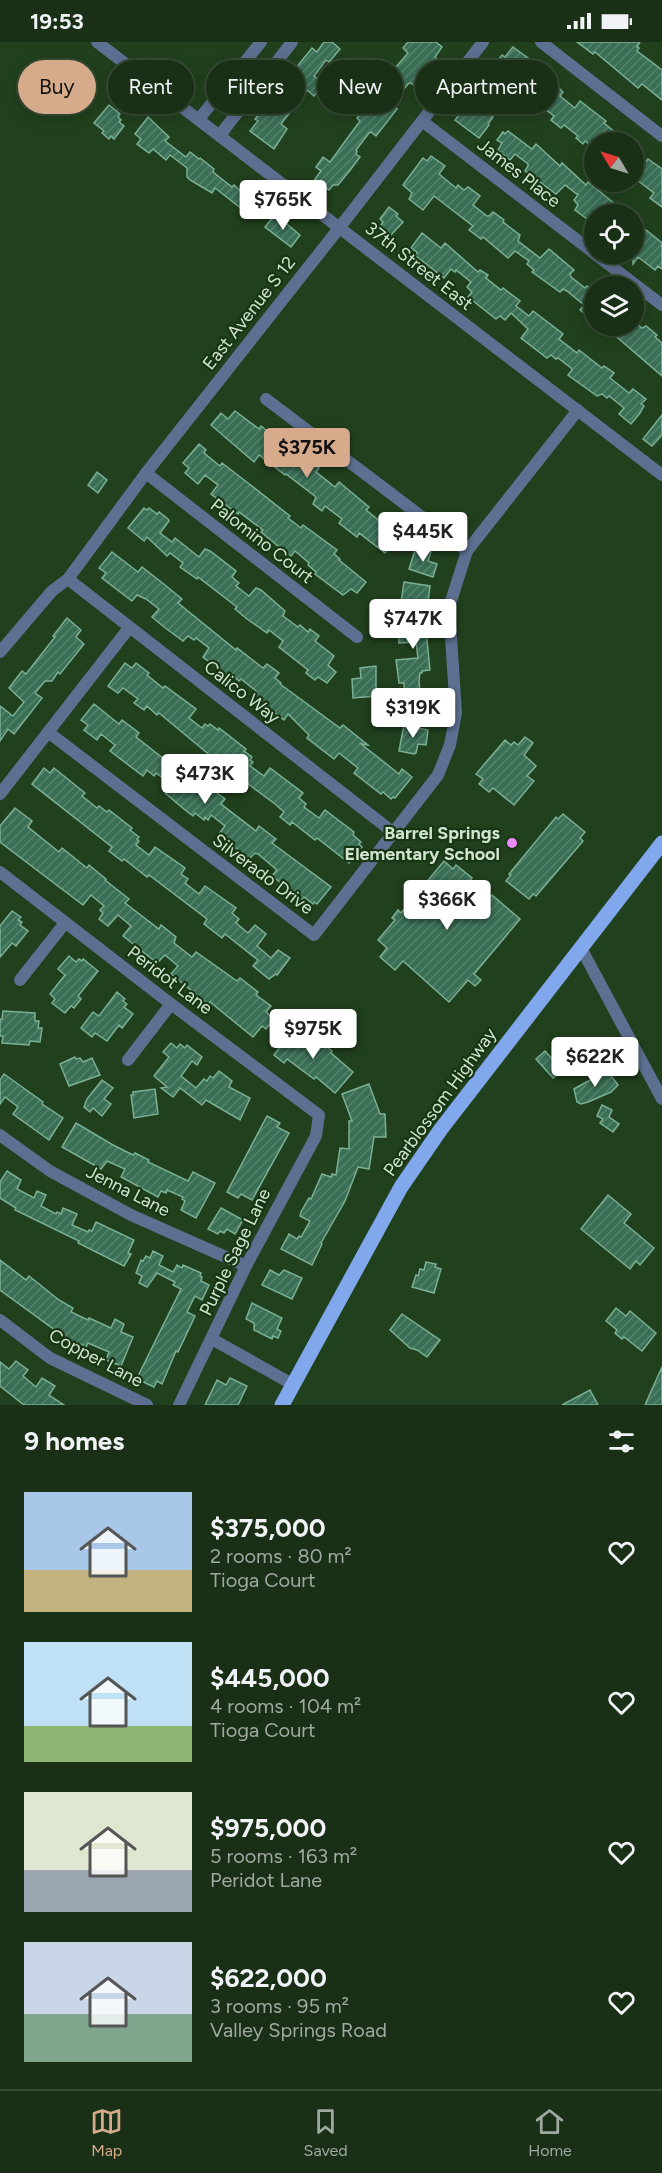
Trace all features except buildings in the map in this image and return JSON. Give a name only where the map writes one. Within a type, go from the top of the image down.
[{"type":"main road","name":"Pearblossom Highway","points":[[282,1405],[401,1186],[448,1120],[662,843]]},
{"type":"street","name":"37th Street East","points":[[97,42],[662,475]]},
{"type":"street","points":[[199,119],[261,42]]},
{"type":"street","points":[[220,135],[292,42]]},
{"type":"street","name":"East Avenue S 12","points":[[0,652],[52,591],[68,579],[146,473],[483,42]]},
{"type":"street","points":[[541,42],[662,136]]},
{"type":"street","name":"James Place","points":[[422,121],[584,245]]},
{"type":"street","name":"James Place","points":[[608,264],[662,305]]},
{"type":"street","points":[[266,399],[467,551]]},
{"type":"street","points":[[394,832],[438,775],[450,746],[456,713],[449,607],[467,551],[578,410]]},
{"type":"street","name":"Palomino Court","points":[[146,473],[357,637]]},
{"type":"street","name":"Calico Way","points":[[68,579],[394,832]]},
{"type":"street","points":[[0,794],[129,628]]},
{"type":"street","name":"Silverado Drive","points":[[48,732],[314,935],[394,832]]},
{"type":"street","name":"Peridot Lane","points":[[0,872],[319,1115]]},
{"type":"street","points":[[20,980],[65,923]]},
{"type":"street","points":[[581,948],[662,1099]]},
{"type":"street","points":[[128,1060],[171,1004]]},
{"type":"street","name":"Purple Sage Lane","points":[[179,1405],[246,1266],[316,1136],[319,1115]]},
{"type":"street","name":"Jenna Lane","points":[[0,1135],[50,1171],[131,1215],[246,1266]]},
{"type":"street","name":"Copper Lane","points":[[0,1320],[50,1358],[147,1405]]},
{"type":"street","points":[[212,1339],[292,1384]]},
{"type":"place","name":"Barrel Springs Elementary School","points":[[512,843]]}]
